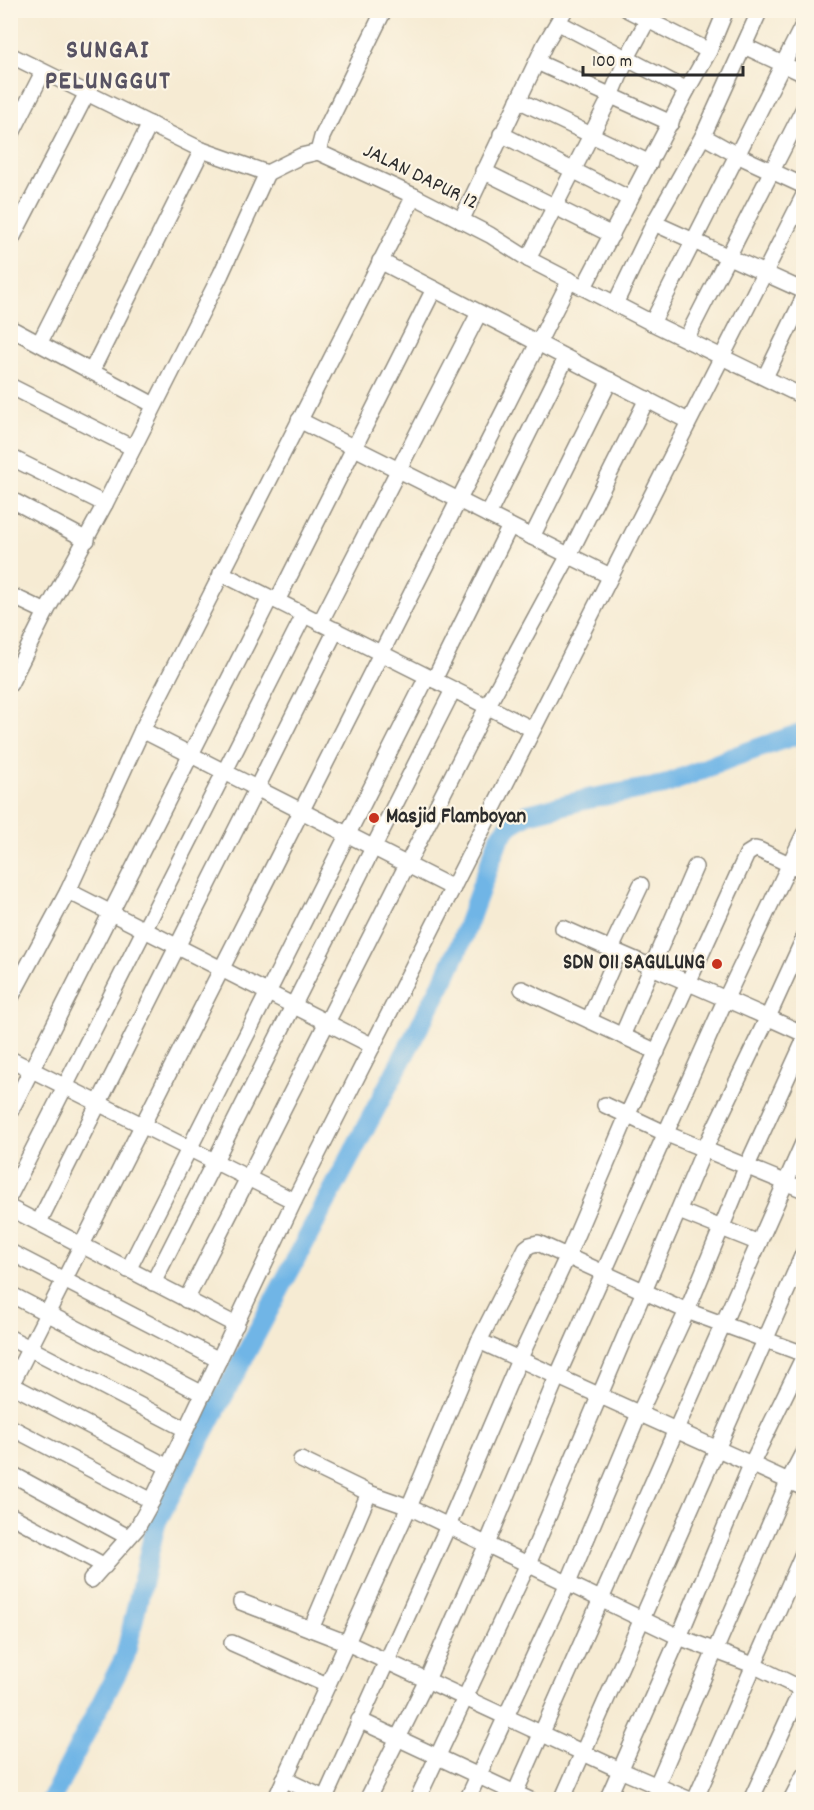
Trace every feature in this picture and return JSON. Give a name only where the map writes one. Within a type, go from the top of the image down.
[{"type":"street","points":[[10,684],[46,612],[87,540],[221,274],[267,173],[301,156],[318,152],[322,137],[384,10]]},
{"type":"street","points":[[628,10],[650,15],[709,51]]},
{"type":"street","points":[[615,304],[654,223],[703,136],[760,10]]},
{"type":"street","points":[[584,287],[709,51],[726,11]]},
{"type":"street","points":[[528,259],[650,15]]},
{"type":"street","points":[[461,221],[545,44],[562,17],[627,58],[687,90]]},
{"type":"street","points":[[652,323],[804,23]]},
{"type":"street","points":[[744,46],[804,74]]},
{"type":"street","points":[[10,55],[202,150],[267,173]]},
{"type":"street","points":[[537,62],[671,123]]},
{"type":"street","points":[[10,137],[43,72]]},
{"type":"street","points":[[10,242],[87,93]]},
{"type":"street","points":[[518,99],[650,163]]},
{"type":"street","points":[[686,339],[804,108]]},
{"type":"street","points":[[40,342],[150,123]]},
{"type":"street","points":[[501,134],[630,199]]},
{"type":"street","points":[[703,136],[737,155],[804,186]]},
{"type":"street","points":[[92,370],[202,150]]},
{"type":"street","name":"JALAN DAPUR 12","points":[[318,152],[414,196],[528,259],[720,357],[802,391]]},
{"type":"street","points":[[483,171],[612,235]]},
{"type":"street","points":[[91,1580],[137,1528],[152,1501],[294,1201],[762,273],[804,195]]},
{"type":"street","points":[[10,999],[68,891],[142,730],[414,196]]},
{"type":"street","points":[[654,223],[804,291]]},
{"type":"street","points":[[380,261],[688,421]]},
{"type":"street","points":[[168,1467],[11,1385],[570,280]]},
{"type":"street","points":[[10,1112],[191,756],[354,448],[434,289]]},
{"type":"street","points":[[765,376],[804,297]]},
{"type":"street","points":[[320,623],[479,313]]},
{"type":"street","points":[[10,328],[40,342],[154,405]]},
{"type":"street","points":[[488,515],[566,358]]},
{"type":"street","points":[[532,537],[610,380]]},
{"type":"street","points":[[10,387],[133,448]]},
{"type":"street","points":[[186,1300],[487,706],[569,555],[647,399]]},
{"type":"street","points":[[299,420],[610,576]]},
{"type":"street","points":[[10,457],[105,504]]},
{"type":"street","points":[[10,499],[87,540]]},
{"type":"street","points":[[128,1270],[267,993],[510,526]]},
{"type":"street","points":[[221,573],[532,729]]},
{"type":"street","points":[[10,595],[46,612]]},
{"type":"street","points":[[10,1195],[304,615]]},
{"type":"street","points":[[39,1222],[336,630]]},
{"type":"street","points":[[153,1282],[453,690]]},
{"type":"street","points":[[142,730],[453,888]]},
{"type":"street","points":[[368,1800],[427,1680],[557,1377],[726,998],[804,834]]},
{"type":"street","points":[[284,1779],[325,1799],[448,1526],[519,1360],[567,1257],[627,1116],[747,854],[755,849],[759,850],[804,871]]},
{"type":"street","points":[[622,1035],[695,867]]},
{"type":"street","points":[[589,1020],[641,885]]},
{"type":"street","points":[[68,891],[373,1046]]},
{"type":"street","points":[[563,928],[804,1034]]},
{"type":"street","points":[[417,1800],[528,1564],[704,1150],[804,938]]},
{"type":"street","points":[[522,989],[657,1052]]},
{"type":"street","points":[[467,1800],[568,1583],[639,1414],[687,1311],[746,1168],[804,1041]]},
{"type":"street","points":[[10,1059],[294,1201]]},
{"type":"street","points":[[605,1105],[746,1168],[804,1190]]},
{"type":"street","points":[[513,1796],[804,1141]]},
{"type":"street","points":[[10,1208],[236,1325]]},
{"type":"street","points":[[679,1211],[759,1243]]},
{"type":"street","points":[[275,1800],[409,1507],[479,1341],[526,1248],[538,1243],[644,1293],[804,1355],[752,1465],[607,1800]]},
{"type":"street","points":[[10,1252],[219,1360]]},
{"type":"street","points":[[562,1800],[804,1252]]},
{"type":"street","points":[[10,1294],[203,1394]]},
{"type":"street","points":[[10,1338],[185,1429]]},
{"type":"street","points":[[479,1341],[804,1488]]},
{"type":"street","points":[[10,1427],[152,1501]]},
{"type":"street","points":[[654,1795],[715,1649],[788,1482],[804,1451]]},
{"type":"street","points":[[301,1460],[369,1493],[409,1507],[679,1637],[715,1649],[803,1687],[751,1800]]},
{"type":"street","points":[[10,1473],[128,1537]]},
{"type":"street","points":[[311,1629],[369,1493]]},
{"type":"street","points":[[10,1515],[105,1566]]},
{"type":"street","points":[[695,1800],[804,1551]]},
{"type":"street","points":[[241,1602],[347,1643],[541,1733],[620,1770],[654,1795],[690,1800]]},
{"type":"street","points":[[232,1643],[327,1685]]},
{"type":"street","points":[[359,1720],[479,1774],[513,1796],[530,1800]]},
{"type":"street","points":[[791,1800],[804,1775]]},
{"type":"waterway","points":[[51,1800],[125,1657],[156,1523],[445,978],[460,945],[499,838],[510,825],[528,814],[592,798],[664,785],[804,732]]},
{"type":"place","name":"Masjid Flamboyan","points":[[374,818]]},
{"type":"place","name":"SDN 011 SAGULUNG","points":[[717,964]]},
{"type":"district","name":"SUNGAI PELUNGGUT","points":[[108,66]]}]
